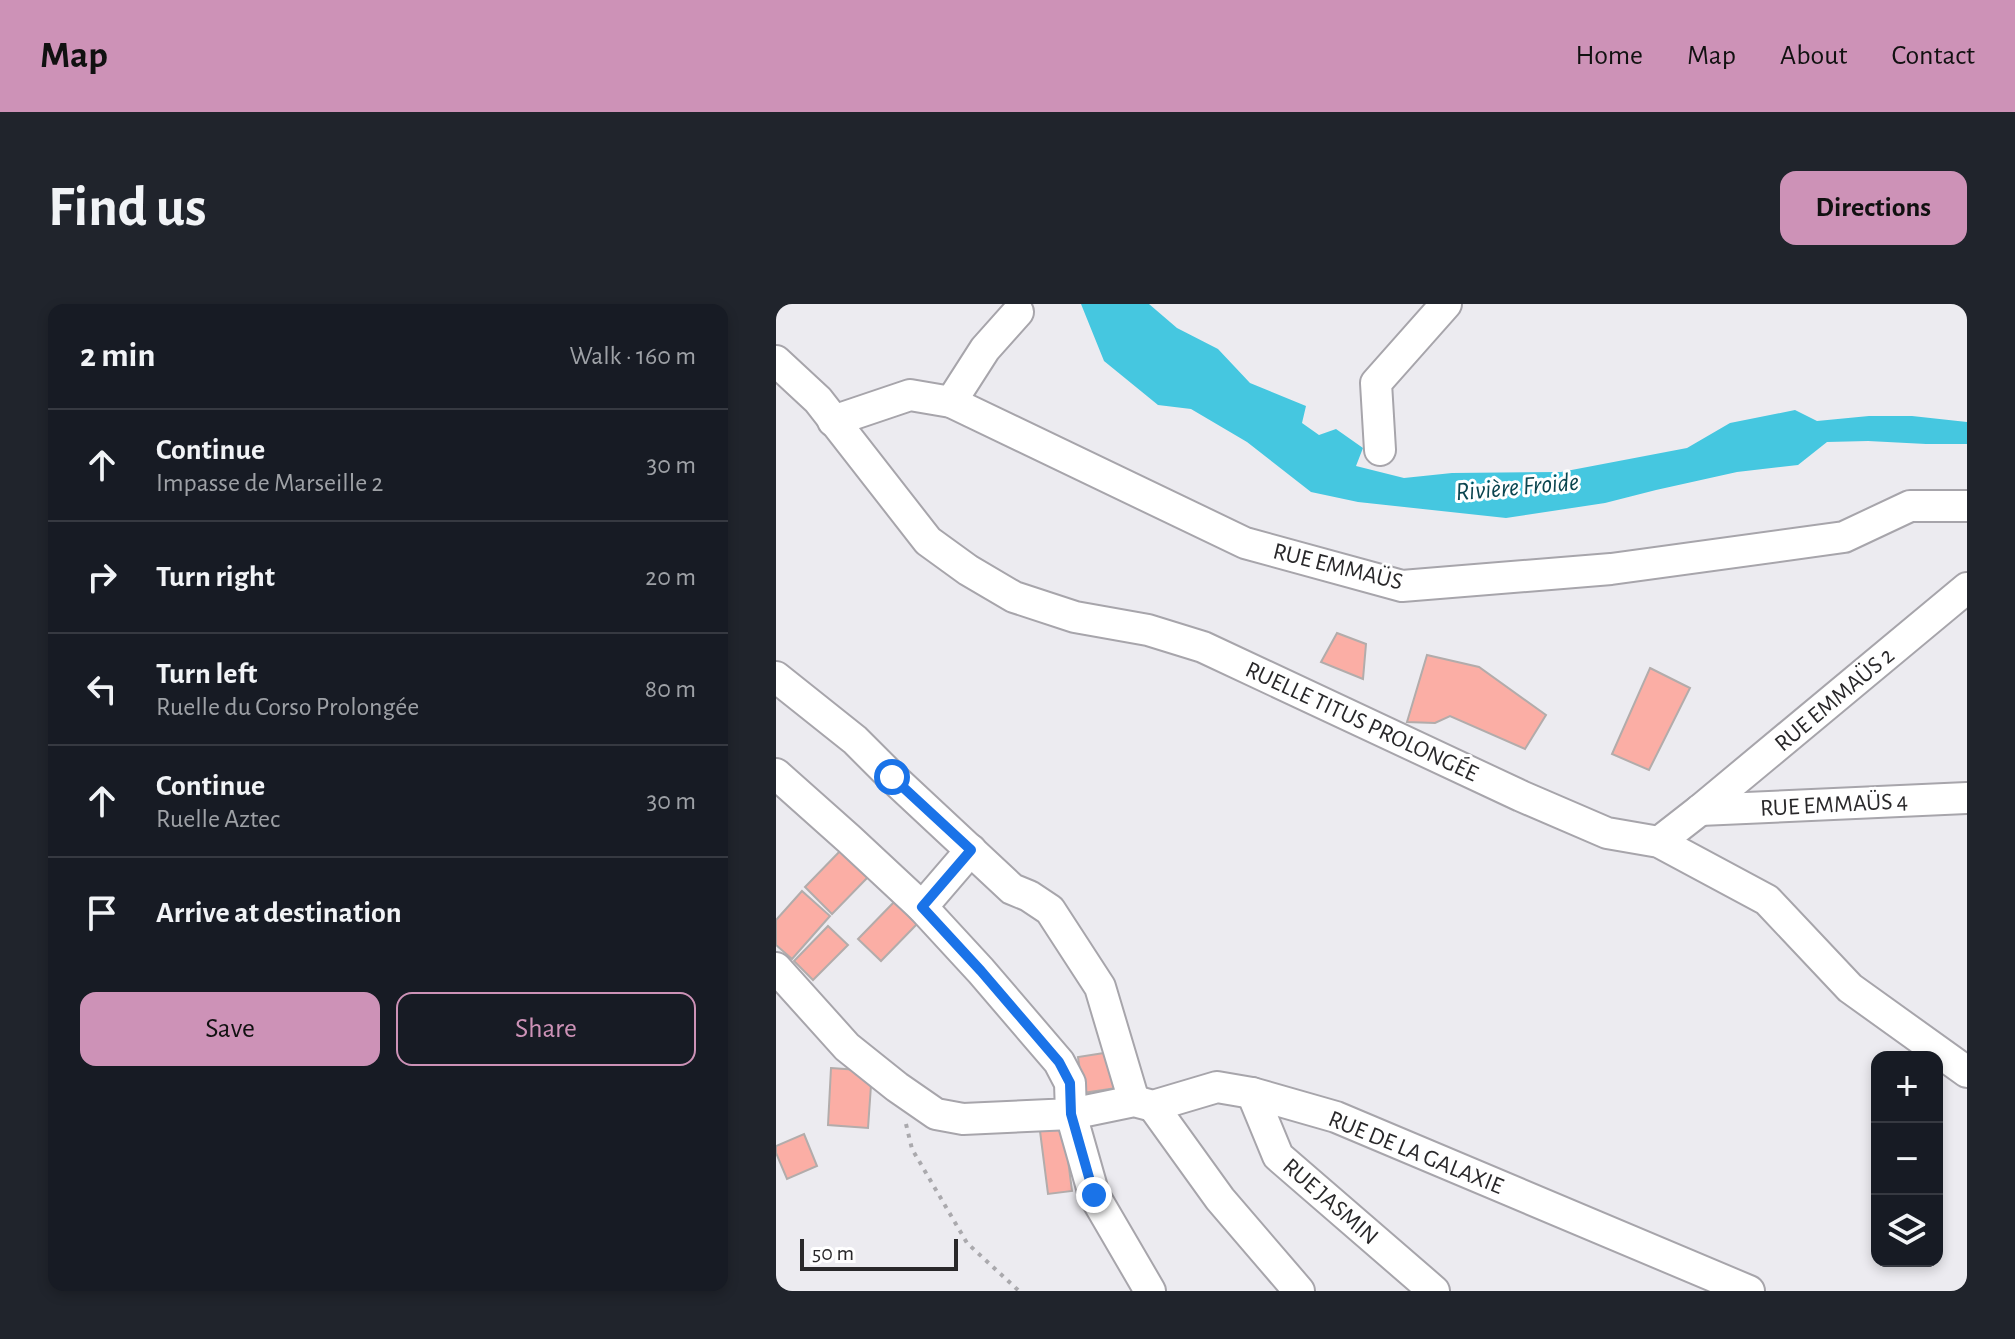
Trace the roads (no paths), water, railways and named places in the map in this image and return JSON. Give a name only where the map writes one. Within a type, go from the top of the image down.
[{"type":"street","points":[[1380,450],[1376,383],[1446,304]]},
{"type":"street","points":[[951,402],[985,349],[1018,312]]},
{"type":"street","name":"RUELLE TITUS PROLONGÉE","points":[[776,361],[818,400],[928,541],[968,570],[1014,597],[1075,617],[1148,630],[1203,647],[1607,833],[1659,842],[1767,900],[1850,988],[1967,1072]]},
{"type":"street","name":"RUE EMMAÜS","points":[[833,421],[910,395],[951,402],[1245,543],[1402,586],[1611,569],[1844,537],[1910,506],[1967,506]]},
{"type":"street","name":"RUE EMMAÜS 2","points":[[1659,842],[1967,588]]},
{"type":"street","points":[[776,677],[855,740],[1012,889],[1050,910],[1100,987],[1144,1103],[1220,1199],[1299,1291]]},
{"type":"street","points":[[776,774],[922,907],[1059,1062],[1070,1083],[1071,1114],[1094,1195],[1150,1291]]},
{"type":"street","name":"RUE EMMAÜS 4","points":[[1700,810],[1967,798]]},
{"type":"street","points":[[922,907],[971,850]]},
{"type":"street","name":"RUE DE LA GALAXIE","points":[[776,968],[847,1047],[936,1114],[963,1119],[1071,1114],[1144,1103],[1217,1087],[1252,1093],[1336,1117],[1749,1291]]},
{"type":"street","name":"RUE JASMIN","points":[[1252,1093],[1278,1156],[1434,1291]]},
{"type":"water","name":"Rivière Froide","points":[[1081,304],[1149,304],[1177,328],[1218,349],[1250,383],[1306,406],[1302,423],[1319,435],[1336,429],[1363,448],[1356,466],[1404,478],[1452,473],[1561,472],[1687,448],[1730,423],[1795,410],[1817,421],[1912,416],[1967,422],[1967,444],[1827,442],[1798,465],[1737,472],[1605,503],[1506,518],[1358,502],[1311,492],[1247,442],[1191,409],[1158,405],[1104,361]]}]
